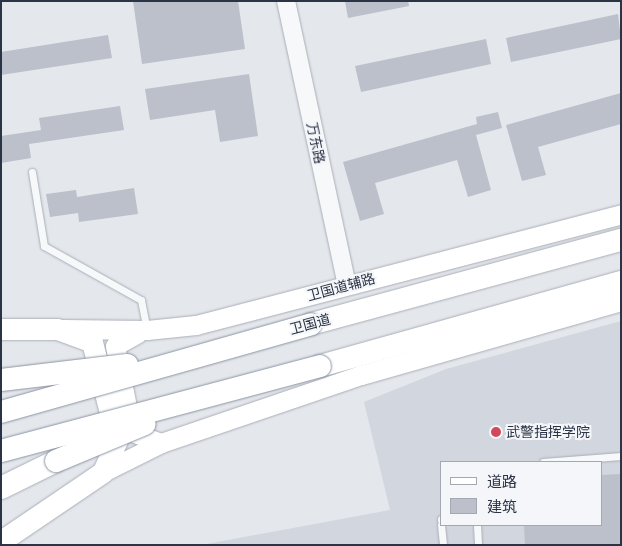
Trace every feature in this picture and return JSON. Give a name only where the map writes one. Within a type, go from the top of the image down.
[{"type":"highway","name":"卫国道","points":[[1,412],[173,360],[621,240]]},
{"type":"highway","points":[[1,450],[320,366],[621,282]]},
{"type":"highway","points":[[1,380],[173,360]]},
{"type":"highway","points":[[1,488],[228,390]]},
{"type":"main road","name":"卫国道辅路","points":[[57,328],[146,330],[196,325],[621,214]]},
{"type":"main road","points":[[10,540],[104,472],[162,443],[361,375],[621,301]]},
{"type":"main road","points":[[1,329],[57,328],[84,337],[97,349],[117,440],[104,472]]},
{"type":"main road","points":[[146,330],[123,338],[114,346],[132,432],[162,443]]},
{"type":"street","name":"万东路","points":[[286,1],[347,286]]},
{"type":"lane","points":[[32,172],[44,246],[141,300],[146,330]]},
{"type":"lane","points":[[556,461],[621,456]]},
{"type":"lane","points":[[441,526],[443,545]]},
{"type":"lane","points":[[476,526],[478,545]]},
{"type":"shaded area","name":"武警指挥学院","points":[[621,321],[621,545],[201,545],[390,510],[364,402],[446,369]]},
{"type":"building","points":[[133,1],[238,1],[245,49],[142,64]]},
{"type":"building","points":[[345,1],[408,1],[409,6],[348,18]]},
{"type":"building","points":[[618,14],[621,39],[511,62],[506,38]]},
{"type":"building","points":[[108,35],[112,58],[1,75],[1,52]]},
{"type":"building","points":[[486,39],[491,64],[361,92],[355,66]]},
{"type":"building","points":[[249,74],[258,136],[220,142],[215,110],[150,120],[145,89]]},
{"type":"building","points":[[621,93],[621,124],[538,147],[546,175],[522,181],[506,125]]},
{"type":"building","points":[[120,106],[124,130],[29,144],[31,158],[1,163],[1,136],[41,130],[39,118]]},
{"type":"building","points":[[498,112],[502,128],[476,135],[491,190],[468,197],[457,160],[375,183],[384,214],[360,221],[343,162],[477,124],[476,117]]},
{"type":"building","points":[[134,188],[138,214],[79,222],[78,213],[50,217],[46,194],[76,190],[77,197]]},
{"type":"building","points":[[621,474],[621,545],[525,545],[524,526],[602,526],[602,475]]},
{"type":"place","name":"武警指挥学院","points":[[496,432]]}]
